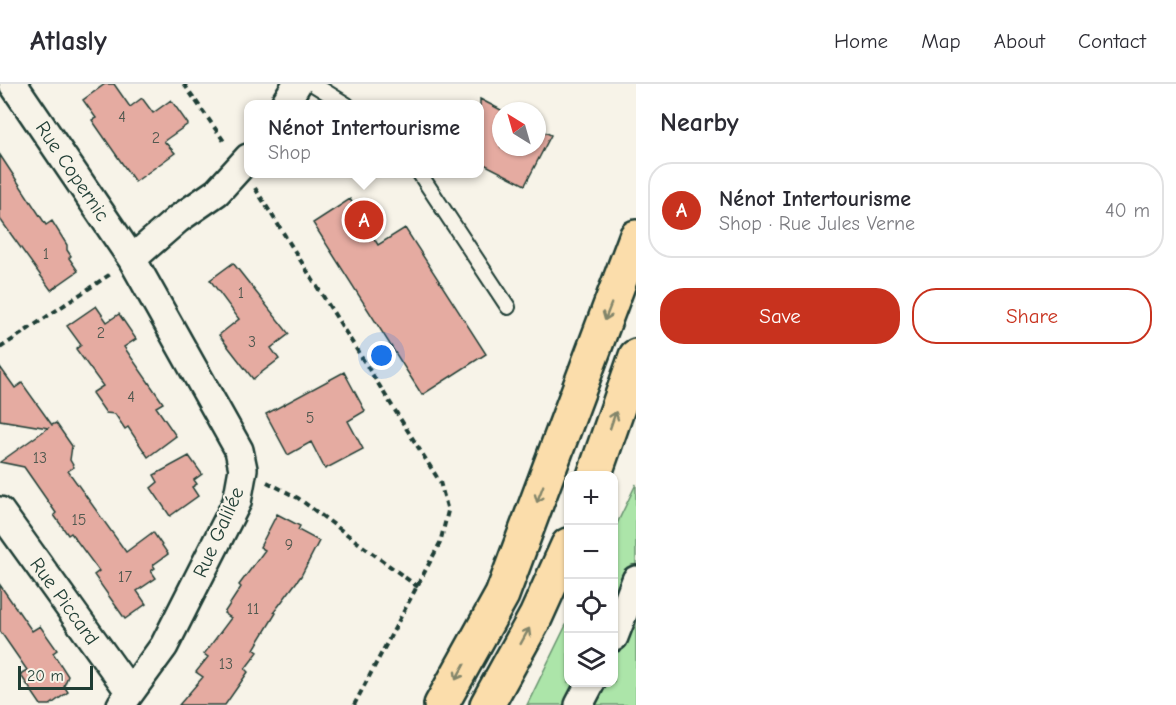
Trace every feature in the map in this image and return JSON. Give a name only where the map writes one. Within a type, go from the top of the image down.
[{"type":"highway","points":[[441,705],[502,595],[636,237]]},
{"type":"highway","points":[[596,471],[636,356]]},
{"type":"highway","points":[[487,705],[536,616],[564,554]]},
{"type":"street","name":"Rue Copernic","points":[[13,84],[132,259]]},
{"type":"street","points":[[287,100],[297,84]]},
{"type":"street","points":[[132,259],[178,219],[217,192],[244,163]]},
{"type":"street","name":"Rue Galilée","points":[[125,698],[164,645],[237,502],[243,468],[239,450],[132,259]]},
{"type":"street","name":"Rue Piccard","points":[[0,511],[125,698]]},
{"type":"street","points":[[616,633],[636,580]]},
{"type":"street","points":[[579,705],[588,687]]},
{"type":"lane","points":[[313,84],[339,100]]},
{"type":"lane","points":[[423,178],[508,307]]},
{"type":"path","points":[[184,84],[244,161]]},
{"type":"path","points":[[255,178],[440,482],[448,511],[440,543],[354,705]]},
{"type":"path","points":[[0,348],[132,259]]},
{"type":"path","points":[[243,468],[298,498],[418,587]]},
{"type":"green space","points":[[636,484],[636,705],[527,705],[564,629],[564,687],[618,687],[618,522]]},
{"type":"building","points":[[105,84],[114,84],[130,107],[142,98],[153,113],[171,100],[188,124],[164,141],[175,153],[135,182],[92,120],[96,118],[83,100]]},
{"type":"building","points":[[484,101],[492,105],[492,156],[540,156],[525,185],[484,164]]},
{"type":"building","points":[[546,132],[551,135],[546,145]]},
{"type":"building","points":[[0,155],[46,225],[52,221],[67,245],[71,256],[69,258],[78,271],[51,290],[0,219]]},
{"type":"building","points":[[350,199],[378,245],[405,228],[486,354],[422,395],[313,223]]},
{"type":"building","points":[[233,263],[289,334],[271,348],[279,359],[253,379],[219,335],[239,319],[210,280]]},
{"type":"building","points":[[96,306],[107,322],[119,314],[136,339],[124,347],[163,403],[156,407],[176,436],[148,457],[128,427],[125,429],[115,414],[106,413],[92,393],[103,386],[76,349],[81,345],[67,326]]},
{"type":"building","points":[[0,367],[15,388],[22,383],[52,425],[56,423],[72,446],[70,460],[74,467],[68,471],[126,552],[153,532],[168,554],[153,565],[155,568],[151,571],[156,578],[137,591],[146,604],[125,619],[94,575],[99,571],[71,533],[68,535],[54,515],[56,513],[24,467],[0,462],[48,428],[0,420]]},
{"type":"building","points":[[344,372],[365,411],[348,421],[363,449],[325,469],[311,442],[288,455],[266,414]]},
{"type":"building","points":[[189,456],[202,474],[194,480],[197,484],[192,487],[198,496],[170,516],[151,488],[158,482],[154,475]]},
{"type":"building","points":[[277,514],[300,526],[298,530],[319,541],[301,576],[274,612],[276,613],[254,649],[258,652],[245,669],[248,672],[225,705],[179,705],[203,677],[196,672],[208,657],[204,654],[231,618],[224,613],[241,587],[239,585],[265,550],[260,547]]},
{"type":"building","points":[[0,585],[32,631],[40,626],[57,650],[53,653],[68,676],[64,686],[68,692],[50,705],[41,705],[20,674],[27,670],[0,631]]},
{"type":"place","name":"Nénot Intertourisme","points":[[364,220]]}]
